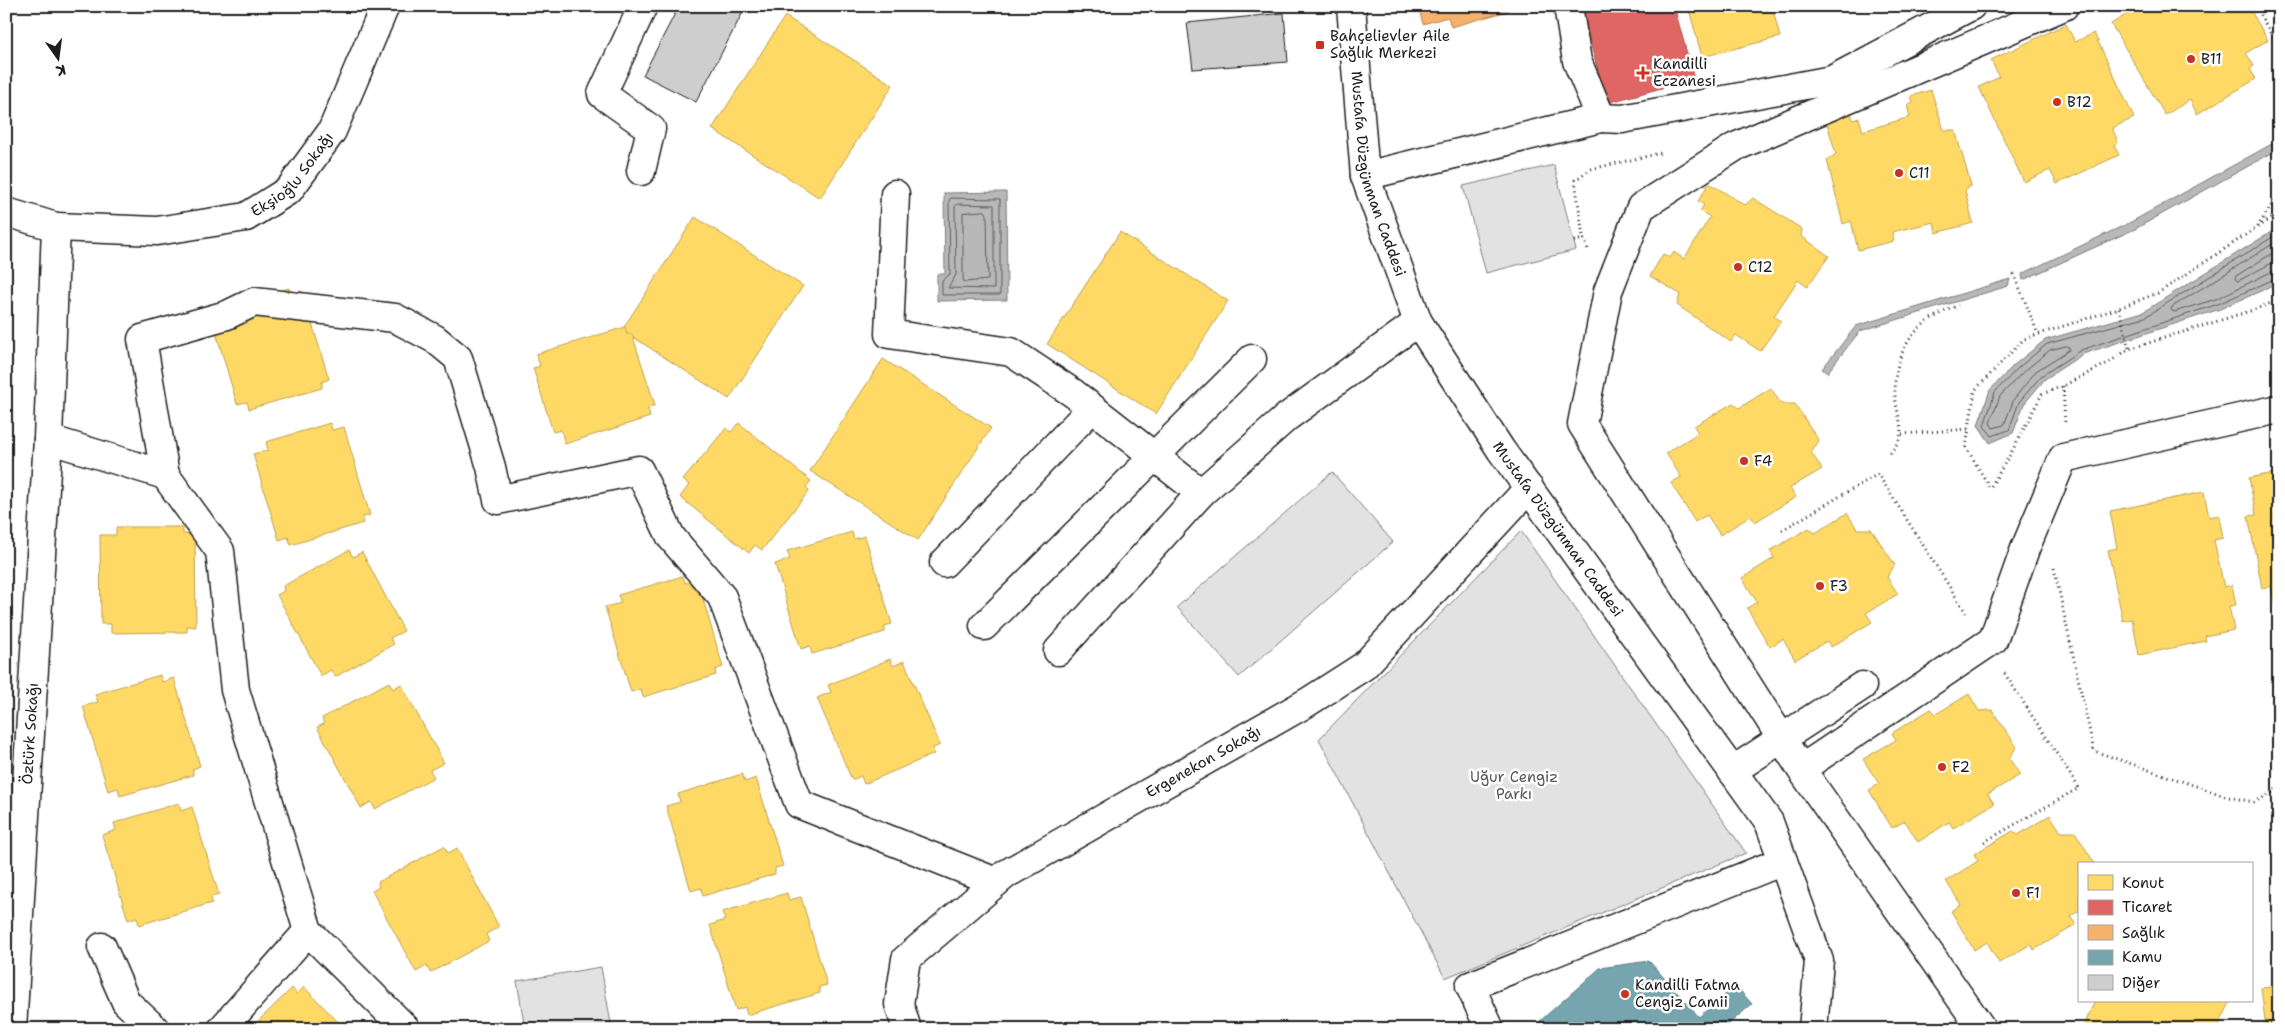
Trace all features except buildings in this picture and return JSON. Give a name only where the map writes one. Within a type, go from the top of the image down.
[{"type":"street","name":"Ekşioğlu Sokağı","points":[[6,212],[56,227],[157,231],[246,217],[289,190],[332,131],[385,6]]},
{"type":"street","points":[[641,171],[651,129],[602,94],[643,6]]},
{"type":"street","name":"Mustafa Düzgünman Caddesi","points":[[1352,6],[1365,176],[1418,322],[1501,450],[1769,822],[1819,961],[1813,1029]]},
{"type":"street","points":[[1568,6],[1577,61],[1601,118]]},
{"type":"street","points":[[1365,176],[1601,118],[1622,119],[1832,80],[1971,6]]},
{"type":"street","points":[[1982,1029],[1800,769],[1582,424],[1608,291],[1641,207],[1735,148],[2064,6]]},
{"type":"street","points":[[895,194],[889,334],[1011,352],[1092,408],[1201,493]]},
{"type":"street","name":"Öztürk Sokağı","points":[[12,1029],[48,439],[56,227]]},
{"type":"street","points":[[406,1029],[308,931],[236,690],[220,551],[165,475],[142,339],[227,315],[254,302],[395,318],[435,339],[458,358],[491,467],[498,500],[639,470],[671,537],[722,597],[799,804],[996,882]]},
{"type":"street","points":[[1058,651],[1201,493],[1287,417],[1418,322]]},
{"type":"street","points":[[984,626],[1252,359]]},
{"type":"street","points":[[944,563],[1092,408]]},
{"type":"street","points":[[1800,769],[1993,640],[2025,549],[2062,458],[2279,409]]},
{"type":"street","points":[[48,439],[165,475]]},
{"type":"street","name":"Ergenekon Sokağı","points":[[907,1029],[898,1004],[906,959],[996,882],[1014,869],[1308,702],[1364,666],[1529,488]]},
{"type":"street","points":[[1732,771],[1862,686]]},
{"type":"street","points":[[1490,1029],[1470,986],[1783,861]]},
{"type":"street","points":[[222,1029],[308,931]]},
{"type":"street","points":[[102,947],[126,1002],[155,1029]]},
{"type":"path","points":[[2256,6],[2279,48]]},
{"type":"path","points":[[2258,226],[2279,194]]},
{"type":"path","points":[[2279,213],[2158,293],[2120,308],[2024,339],[1976,390],[1966,447],[1990,488],[2042,394],[2063,386],[2108,363],[2129,349],[2279,300]]},
{"type":"path","points":[[1574,241],[1584,238]]},
{"type":"path","points":[[2014,274],[2038,334]]},
{"type":"path","points":[[1890,453],[1897,445],[1902,434],[1896,402],[1895,376],[1906,342],[1924,323],[1958,305]]},
{"type":"path","points":[[2120,308],[2129,349]]},
{"type":"path","points":[[1902,434],[1969,429]]},
{"type":"path","points":[[1782,530],[1878,474]]},
{"type":"path","points":[[2025,549],[2051,561],[2058,578],[2094,751],[2228,797],[2254,802],[2267,796],[2279,787]]},
{"type":"green space","points":[[1554,165],[1576,250],[1486,273],[1463,186]]},
{"type":"green space","points":[[1332,472],[1393,542],[1239,677],[1177,607]]},
{"type":"green space","name":"Uğur Cengiz Parkı","points":[[1521,531],[1746,853],[1445,978],[1319,739]]},
{"type":"green space","points":[[601,967],[612,1029],[525,1029],[517,981]]},
{"type":"water","points":[[2279,140],[2279,149],[2135,229],[2023,280],[2022,274],[2131,222]]},
{"type":"water","points":[[1006,192],[1007,300],[937,301],[937,274],[945,274],[944,193]]},
{"type":"water","points":[[2279,227],[2279,281],[2220,309],[2083,354],[2045,379],[2024,404],[2013,433],[1990,443],[1978,425],[1990,390],[2014,365],[2045,340],[2143,312]]},
{"type":"water","points":[[2010,279],[2008,286],[1860,331],[1827,373],[1822,369],[1856,326]]},
{"type":"place","name":"Bahçelievler Aile Sağlık Merkezi","points":[[1320,45]]},
{"type":"place","name":"B11","points":[[2191,59]]},
{"type":"place","name":"Kandilli Eczanesi","points":[[1643,73]]},
{"type":"place","name":"B12","points":[[2057,102]]},
{"type":"place","name":"C11","points":[[1899,173]]},
{"type":"place","name":"C12","points":[[1738,267]]},
{"type":"place","name":"F4","points":[[1744,461]]},
{"type":"place","name":"F3","points":[[1820,586]]},
{"type":"place","name":"F2","points":[[1942,767]]},
{"type":"place","name":"F1","points":[[2016,893]]},
{"type":"place","name":"Kandilli Fatma Cengiz Camii","points":[[1625,994]]}]
